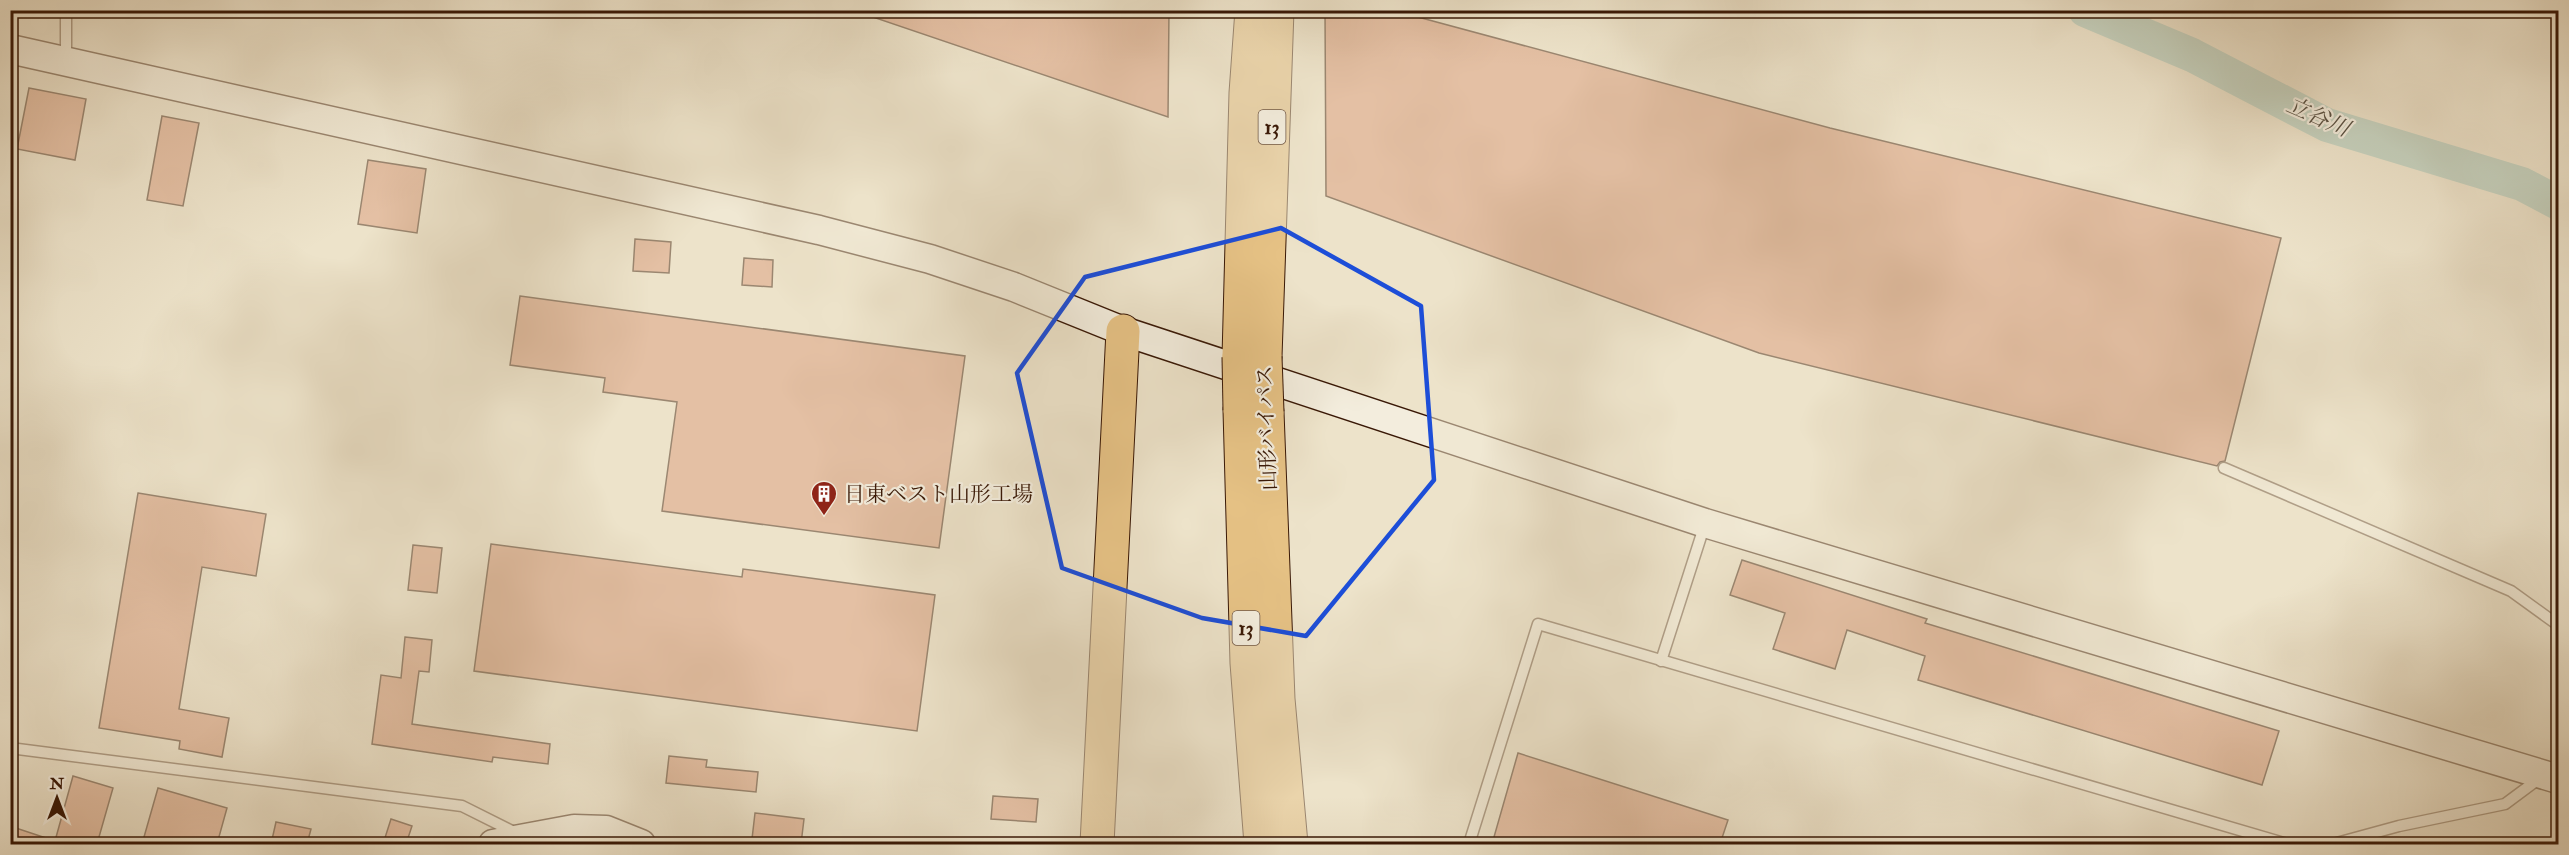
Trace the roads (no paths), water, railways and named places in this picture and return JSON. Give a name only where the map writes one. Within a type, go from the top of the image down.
[{"type":"highway","name":"山形バイパス","points":[[1252,10],[1253,411],[1247,663],[1261,844]]},
{"type":"highway","name":"山形バイパス","points":[[1254,243],[1277,10]]},
{"type":"highway","points":[[1097,844],[1123,331]]},
{"type":"highway","name":"山形バイパス","points":[[1253,411],[1291,844]]},
{"type":"street","points":[[10,49],[819,230],[930,259],[1014,287],[1123,331],[1705,524],[2551,778]]},
{"type":"street","points":[[493,844],[574,829],[606,830],[641,844]]},
{"type":"lane","points":[[64,10],[66,12],[66,60]]},
{"type":"lane","points":[[2224,468],[2511,591],[2559,625]]},
{"type":"lane","points":[[1661,661],[1705,524]]},
{"type":"lane","points":[[1469,844],[1538,624],[2287,844]]},
{"type":"lane","points":[[10,748],[462,806],[528,838]]},
{"type":"lane","points":[[2333,844],[2399,826],[2505,804],[2551,778]]},
{"type":"waterway","name":"立谷川","points":[[2085,10],[2192,55],[2327,125],[2522,184],[2558,203]]},
{"type":"place","name":"日東ベスト山形工場","points":[[824,517]]}]
